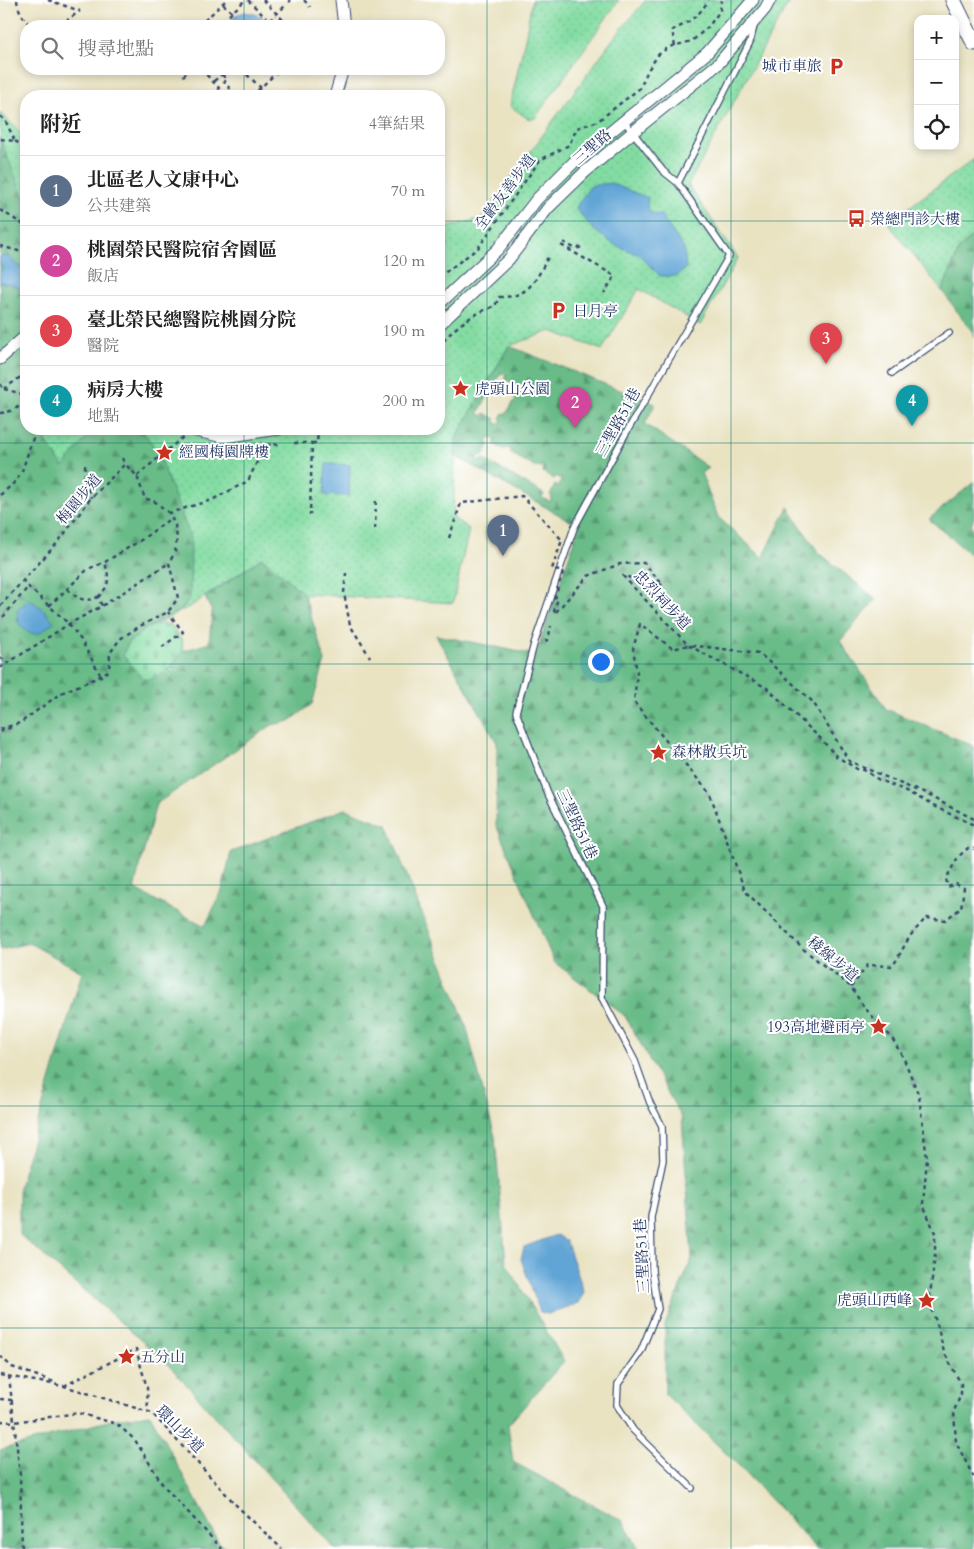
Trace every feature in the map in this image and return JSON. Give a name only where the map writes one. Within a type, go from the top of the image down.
[{"type":"street","points":[[341,0],[343,20]]},
{"type":"street","name":"三聖路","points":[[445,298],[498,249],[537,199],[575,161],[707,53],[753,0]]},
{"type":"street","name":"三聖路","points":[[445,319],[509,259],[548,208],[585,172],[718,64],[770,0]]},
{"type":"street","points":[[953,0],[974,43]]},
{"type":"street","points":[[337,90],[340,75]]},
{"type":"street","points":[[0,360],[20,341]]},
{"type":"street","points":[[215,435],[224,437],[238,435]]},
{"type":"lane","points":[[678,183],[750,42],[756,19]]},
{"type":"lane","name":"三聖路51巷","points":[[624,121],[663,171],[678,183],[729,256],[626,433],[574,528],[534,644],[516,712],[548,794],[602,906],[602,998],[635,1060],[650,1103],[662,1126],[663,1160],[651,1217],[652,1272],[658,1309],[641,1351],[618,1384],[617,1405],[633,1430],[692,1488]]},
{"type":"lane","points":[[892,373],[949,333]]},
{"type":"path","points":[[17,0],[18,7],[26,20]]},
{"type":"path","points":[[48,0],[80,12],[67,20]]},
{"type":"path","points":[[205,20],[226,0]]},
{"type":"path","points":[[224,20],[246,0],[268,20]]},
{"type":"path","points":[[263,0],[282,20]]},
{"type":"path","points":[[304,0],[310,7]]},
{"type":"path","points":[[674,46],[672,30],[685,25],[696,17],[708,0]]},
{"type":"path","name":"全齡友善步道","points":[[445,273],[478,248],[540,160],[569,145],[577,128],[598,121],[640,88],[648,70],[658,55],[669,47],[692,41],[708,27],[720,10],[721,0]]},
{"type":"path","points":[[223,3],[235,15]]},
{"type":"path","points":[[270,20],[285,6]]},
{"type":"path","points":[[207,75],[219,88],[217,90]]},
{"type":"path","points":[[213,82],[221,75]]},
{"type":"path","points":[[223,75],[227,80],[224,82],[231,90]]},
{"type":"path","points":[[247,75],[261,88]]},
{"type":"path","points":[[259,90],[274,75]]},
{"type":"path","points":[[0,116],[5,120],[15,141]]},
{"type":"path","points":[[0,139],[15,141],[20,144]]},
{"type":"path","points":[[0,210],[20,222]]},
{"type":"path","points":[[581,247],[576,249],[563,242],[561,245],[615,276],[604,293]]},
{"type":"path","points":[[0,246],[20,251]]},
{"type":"path","points":[[445,339],[478,312],[495,306],[498,297],[512,297],[526,290],[536,280],[548,257]]},
{"type":"path","points":[[4,389],[20,377]]},
{"type":"path","points":[[0,384],[4,389],[20,393]]},
{"type":"path","points":[[0,413],[9,412],[20,406]]},
{"type":"path","points":[[0,494],[12,485],[21,474],[34,435]]},
{"type":"path","points":[[294,443],[317,443],[318,435]]},
{"type":"path","points":[[137,476],[183,437]]},
{"type":"path","points":[[310,515],[312,443]]},
{"type":"path","points":[[169,513],[212,500],[248,481],[265,445],[281,444]]},
{"type":"path","points":[[0,668],[169,563],[175,552],[177,538],[172,518],[169,513],[153,500],[145,499],[137,476],[124,464],[122,458]]},
{"type":"path","name":"梅園步道","points":[[0,606],[59,541],[91,498],[124,464]]},
{"type":"path","points":[[85,465],[85,480],[91,498]]},
{"type":"path","name":"忠烈祠步道","points":[[449,538],[461,503],[522,496],[562,540],[552,569],[563,572],[555,597],[558,598],[553,615],[588,576],[620,564],[644,563],[663,585],[623,576],[688,644],[759,653],[813,702],[849,762],[927,795],[974,819]]},
{"type":"path","points":[[375,529],[376,498]]},
{"type":"path","points":[[49,606],[88,569],[105,562],[172,518]]},
{"type":"path","points":[[67,589],[78,599],[90,600],[98,597],[105,590],[109,578],[105,562]]},
{"type":"path","points":[[0,731],[20,723],[61,693],[101,676],[109,670],[110,653],[120,639],[140,626],[168,612],[178,598],[169,563]]},
{"type":"path","points":[[346,573],[344,593],[350,625],[370,658]]},
{"type":"path","points":[[22,581],[69,624],[81,640],[101,676]]},
{"type":"path","points":[[3,617],[29,586]]},
{"type":"path","points":[[98,597],[102,606]]},
{"type":"path","points":[[162,647],[183,632],[168,612]]},
{"type":"path","name":"稜線步道","points":[[688,644],[673,649],[640,624],[633,649],[637,672],[634,702],[710,794],[744,891],[802,948],[851,987],[864,1007],[892,1038],[904,1059],[919,1096],[927,1159],[923,1204],[935,1233],[929,1303],[937,1324],[944,1352],[961,1384],[961,1394],[954,1411],[956,1442],[974,1478]]},
{"type":"path","points":[[688,644],[767,688],[821,739],[836,756],[879,780],[907,791],[937,808],[974,825]]},
{"type":"path","points":[[0,657],[8,663]]},
{"type":"path","points":[[851,987],[868,965],[893,966],[910,936],[926,918],[945,920],[961,908],[964,888],[956,884],[948,887],[946,879],[958,857],[968,848],[974,849]]},
{"type":"path","points":[[0,1356],[12,1367],[64,1386],[136,1349],[147,1388],[148,1412]]},
{"type":"path","name":"環山步道","points":[[0,1375],[64,1386],[152,1413],[237,1506],[282,1549]]},
{"type":"path","points":[[9,1376],[20,1475],[22,1549]]},
{"type":"path","points":[[0,1399],[12,1400]]},
{"type":"path","points":[[0,1421],[14,1422],[78,1414],[116,1424],[135,1440],[163,1485],[222,1549]]},
{"type":"green space","points":[[532,0],[619,0],[535,118],[532,119],[527,118],[510,106]]},
{"type":"green space","name":"虎頭山公園","points":[[646,0],[790,0],[688,185],[738,258],[700,325],[639,289],[602,350],[551,331],[509,346],[456,438],[453,518],[469,529],[453,603],[304,594],[262,558],[191,606],[147,628],[0,746],[0,113],[20,131],[20,435],[445,435],[445,228],[482,218],[613,39]]},
{"type":"green space","points":[[0,138],[20,189],[20,435],[46,435],[44,438],[63,467],[89,435],[145,435],[157,451],[191,538],[190,599],[179,612],[147,628],[128,643],[123,655],[173,665],[183,651],[209,643],[212,612],[205,597],[262,558],[304,594],[325,661],[312,704],[290,721],[272,725],[156,804],[134,889],[205,926],[222,891],[231,852],[345,809],[387,825],[465,1022],[495,1137],[506,1263],[564,1361],[508,1425],[513,1462],[623,1521],[639,1549],[335,1549],[166,1362],[19,1234],[19,1187],[82,972],[29,943],[0,950]]},
{"type":"green space","points":[[974,159],[974,236],[960,248],[942,291],[888,223]]},
{"type":"green space","points":[[973,236],[974,337],[972,331],[942,291],[960,248]]},
{"type":"green space","points":[[509,346],[655,404],[645,424],[709,468],[701,473],[718,517],[763,558],[788,507],[818,552],[876,599],[840,641],[886,709],[974,746],[974,1549],[817,1549],[739,1466],[665,1394],[665,1325],[692,1258],[682,1118],[625,1016],[554,962],[496,825],[497,743],[436,635],[536,655],[579,526],[455,456],[456,438]],"holes":[[[501,373],[507,376],[505,379],[522,387],[514,396],[516,398],[506,414],[503,413],[499,424],[494,422],[496,419],[485,413],[483,416],[478,413]],[[490,437],[496,440],[494,444],[504,450],[506,447],[511,450],[510,453],[537,468],[539,466],[544,469],[543,472],[554,479],[556,476],[562,480],[558,486],[555,485],[550,495],[552,497],[550,502],[542,498],[544,494],[483,459],[481,462],[477,459],[480,455],[483,456],[490,444],[487,442]]]},
{"type":"green space","points":[[974,482],[974,517],[971,525],[974,532],[974,552],[971,555],[929,519]]},
{"type":"green space","points":[[162,623],[171,625],[182,640],[183,651],[171,667],[161,675],[150,679],[143,679],[123,655],[128,643],[147,628]]},
{"type":"green space","points":[[150,1414],[219,1543],[226,1549],[0,1549],[0,1450],[115,1419]]},
{"type":"water","points":[[245,12],[253,13],[266,20],[231,20],[235,15]]},
{"type":"water","points":[[610,183],[648,198],[647,207],[652,214],[661,215],[684,249],[686,268],[677,276],[660,276],[639,255],[613,244],[594,230],[576,209],[591,186]]},
{"type":"water","points":[[0,256],[10,257],[20,268],[20,288],[0,282],[0,273],[3,268],[0,264]]},
{"type":"water","points":[[326,464],[350,465],[349,496],[324,495]]},
{"type":"water","points":[[29,599],[43,609],[54,622],[38,634],[29,633],[19,624],[17,611]]},
{"type":"water","points":[[556,1235],[566,1240],[584,1292],[579,1303],[548,1314],[540,1312],[521,1259],[524,1247]]},
{"type":"place","name":"城市車旅","points":[[836,66]]},
{"type":"place","name":"榮總門診大樓","points":[[856,219]]},
{"type":"place","name":"日月亭","points":[[559,311]]},
{"type":"place","name":"臺北榮民總醫院桃園分院","points":[[826,364]]},
{"type":"place","name":"虎頭山公園","points":[[461,389]]},
{"type":"place","name":"病房大樓","points":[[912,426]]},
{"type":"place","name":"桃園榮民醫院宿舍園區","points":[[575,428]]},
{"type":"place","name":"經國梅園牌樓","points":[[165,452]]},
{"type":"place","name":"北區老人文康中心","points":[[503,556]]},
{"type":"place","name":"森林散兵坑","points":[[658,752]]},
{"type":"place","name":"193高地避雨亭","points":[[879,1027]]},
{"type":"place","name":"虎頭山西峰","points":[[926,1300]]},
{"type":"place","name":"五分山","points":[[126,1357]]}]
